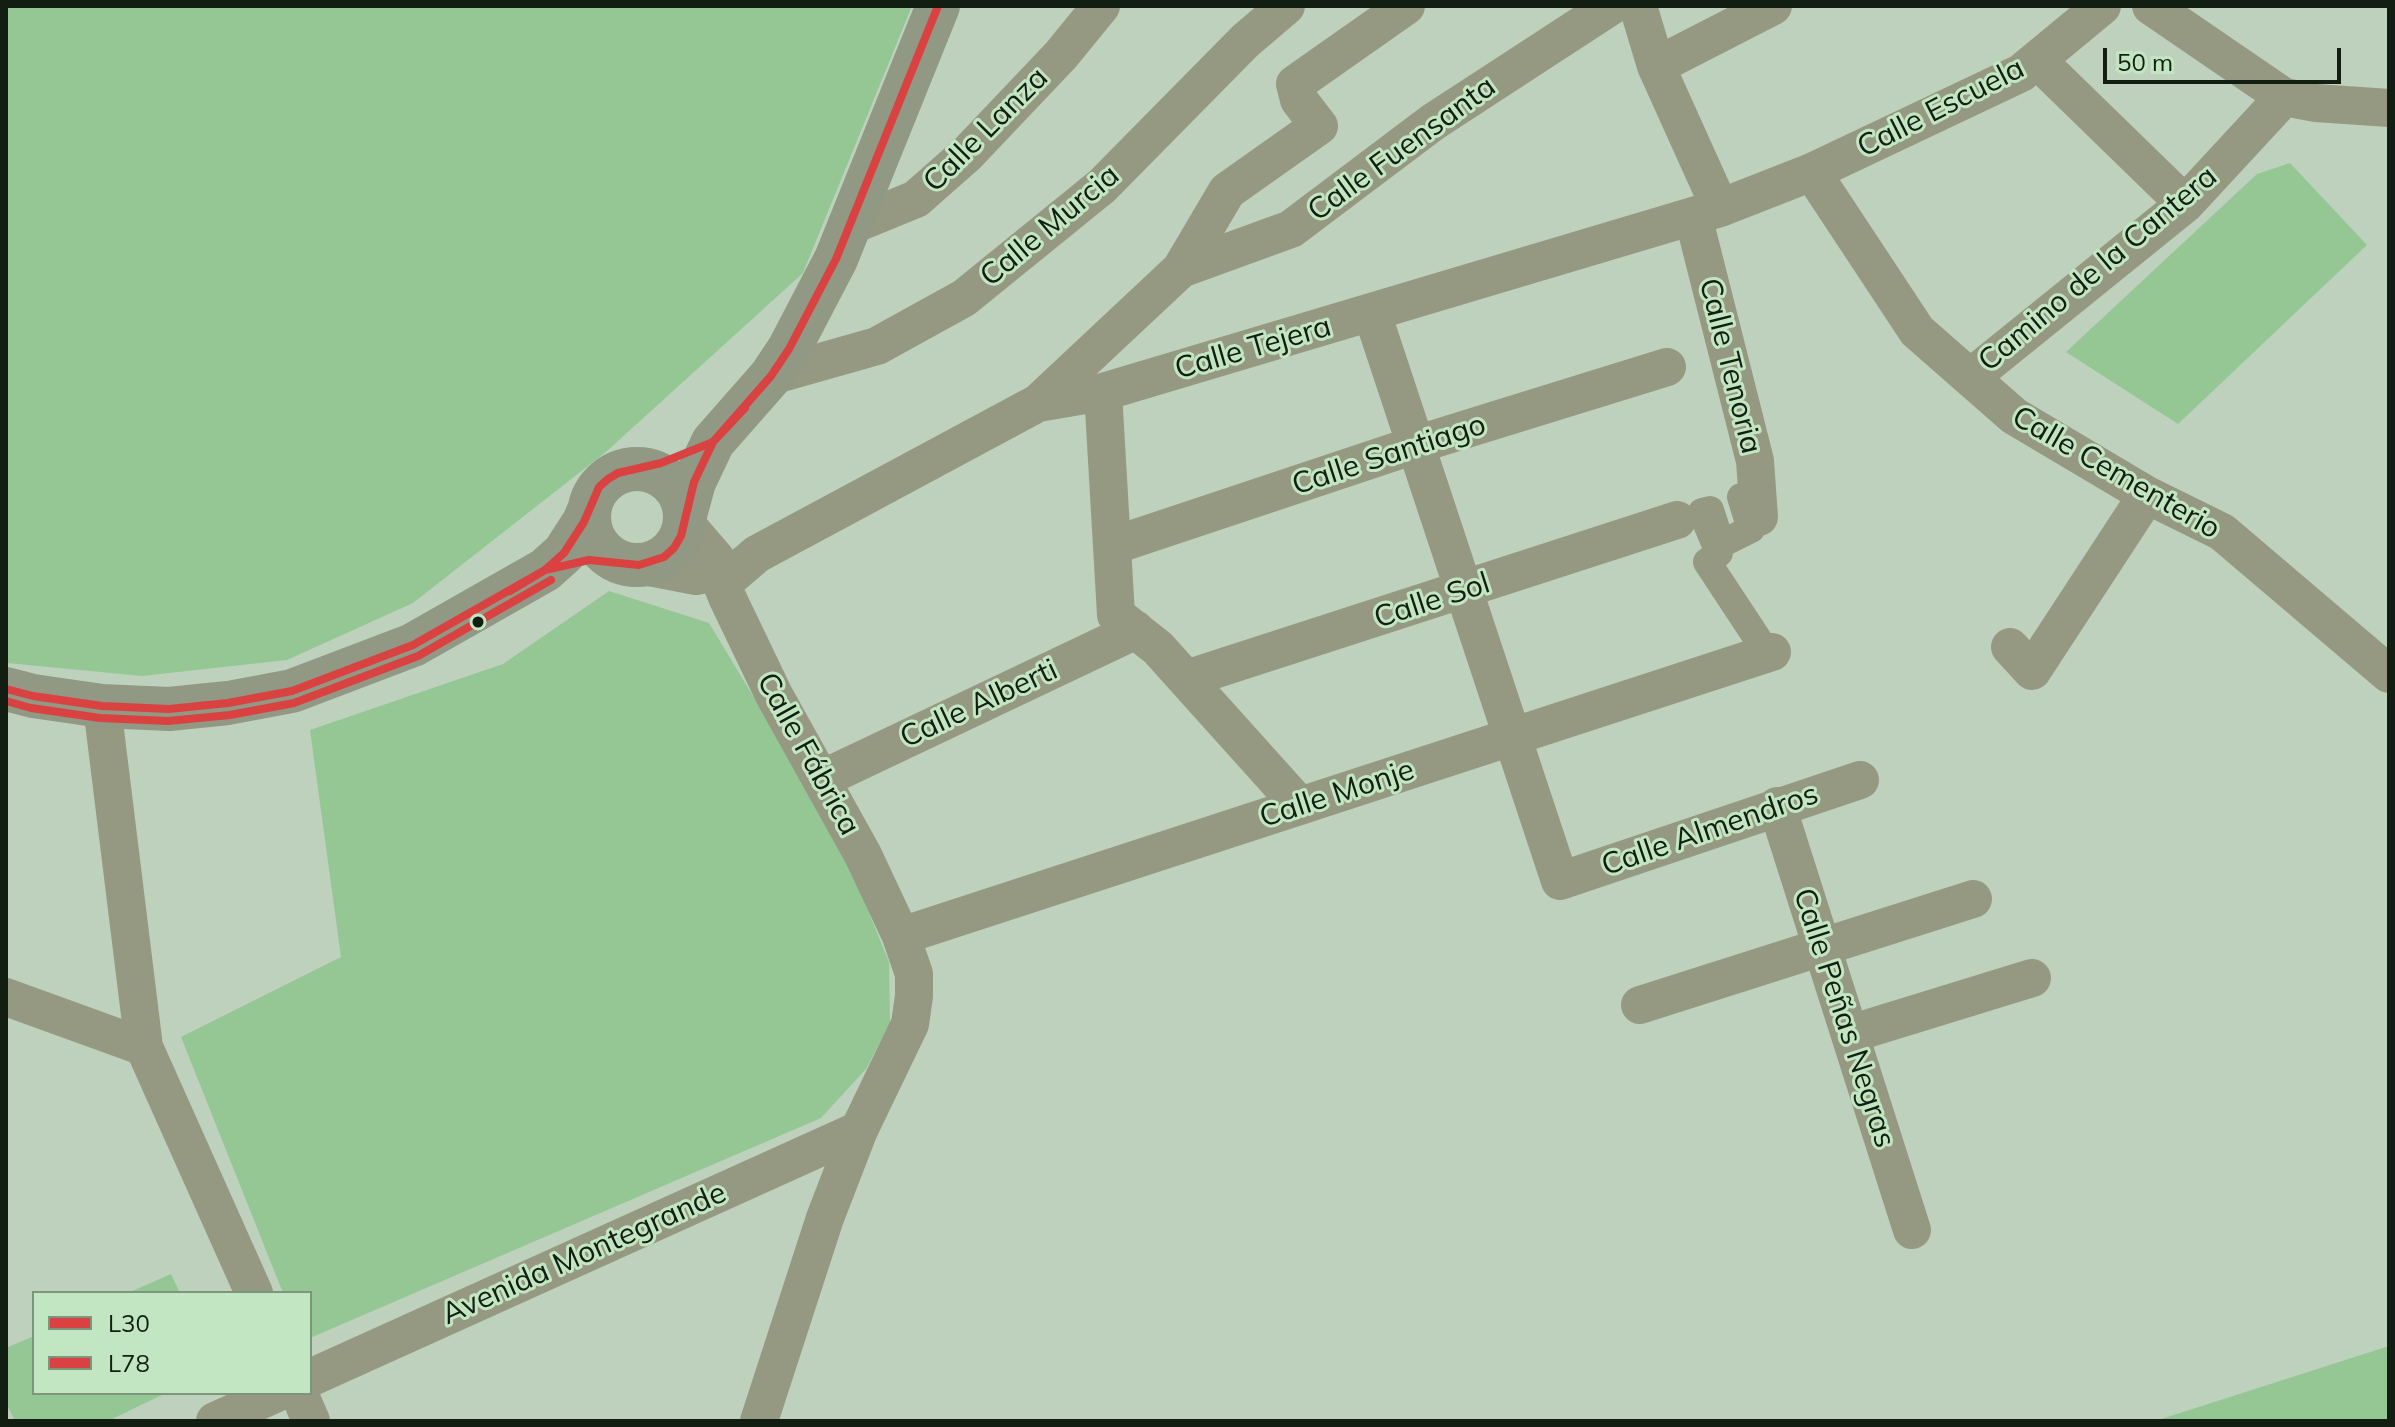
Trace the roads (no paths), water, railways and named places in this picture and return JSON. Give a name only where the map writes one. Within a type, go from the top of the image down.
[{"type":"main road","points":[[545,570],[589,560],[628,563],[664,557],[674,548],[694,482],[713,442],[771,376],[801,328],[850,226],[938,6]]},
{"type":"main road","points":[[6,689],[102,706],[169,709],[228,703],[292,691],[413,645],[545,570],[564,553],[584,522],[599,487],[608,479],[713,442]]},
{"type":"main road","points":[[641,469],[662,476],[679,493],[685,519]]},
{"type":"main road","points":[[590,508],[594,539],[600,548],[628,563]]},
{"type":"street","name":"Calle Lanza","points":[[850,226],[916,199],[967,154],[1061,55],[1101,6]]},
{"type":"street","name":"Calle Murcia","points":[[771,376],[877,346],[964,298],[1102,186],[1245,41],[1286,6]]},
{"type":"street","points":[[1038,403],[1181,269],[1227,191],[1319,126],[1299,100],[1295,84],[1406,6]]},
{"type":"street","name":"Calle Fuensanta","points":[[1181,269],[1291,229],[1433,122],[1611,6]]},
{"type":"street","name":"Calle Tenoria","points":[[1638,6],[1706,212],[1755,461],[1759,517]]},
{"type":"street","points":[[1656,66],[1773,6]]},
{"type":"street","name":"Calle Escuela","points":[[1812,172],[2021,73],[2102,6]]},
{"type":"street","points":[[2151,6],[2284,97],[2316,103],[2389,108]]},
{"type":"street","points":[[2037,60],[2185,204]]},
{"type":"street","name":"Camino de la Cantera","points":[[1971,377],[2185,204],[2284,97]]},
{"type":"street","name":"Calle Tejera","points":[[720,578],[757,554],[1038,403],[1103,392],[1372,313],[1706,212],[1812,172]]},
{"type":"street","name":"Calle Cementerio","points":[[1812,172],[1917,331],[2014,416],[2147,495],[2222,532],[2389,674]]},
{"type":"street","points":[[1372,313],[1513,737]]},
{"type":"street","name":"Calle Santiago","points":[[1112,546],[1415,445],[1667,367]]},
{"type":"street","points":[[1103,392],[1116,615],[1158,648],[1300,806]]},
{"type":"street","points":[[1759,517],[1750,495],[1740,497],[1751,529],[1721,544],[1710,510],[1702,512],[1719,553],[1707,562],[1770,652]]},
{"type":"street","points":[[2010,647],[2032,671],[2147,495]]},
{"type":"street","name":"Calle Fábrica","points":[[685,519],[716,559],[727,597],[774,695],[863,855],[901,936],[914,974],[910,1024],[859,1130],[825,1218],[759,1421]]},
{"type":"street","name":"Calle Sol","points":[[1186,679],[1677,520]]},
{"type":"street","points":[[628,563],[720,578]]},
{"type":"street","name":"Calle Alberti","points":[[822,779],[1136,630]]},
{"type":"street","name":"Calle Monje","points":[[901,936],[1770,652]]},
{"type":"street","points":[[102,706],[144,1047],[253,1291]]},
{"type":"street","name":"Calle Almendros","points":[[1513,737],[1560,881],[1860,780]]},
{"type":"street","name":"Calle Peñas Negras","points":[[1777,806],[1912,1230]]},
{"type":"street","points":[[1640,1005],[1973,899]]},
{"type":"street","points":[[1850,1034],[2032,978]]},
{"type":"street","points":[[6,997],[144,1047]]},
{"type":"street","name":"Avenida Montegrande","points":[[312,1377],[859,1130]]},
{"type":"street","points":[[215,1421],[273,1395]]},
{"type":"street","points":[[300,1395],[311,1421]]}]
